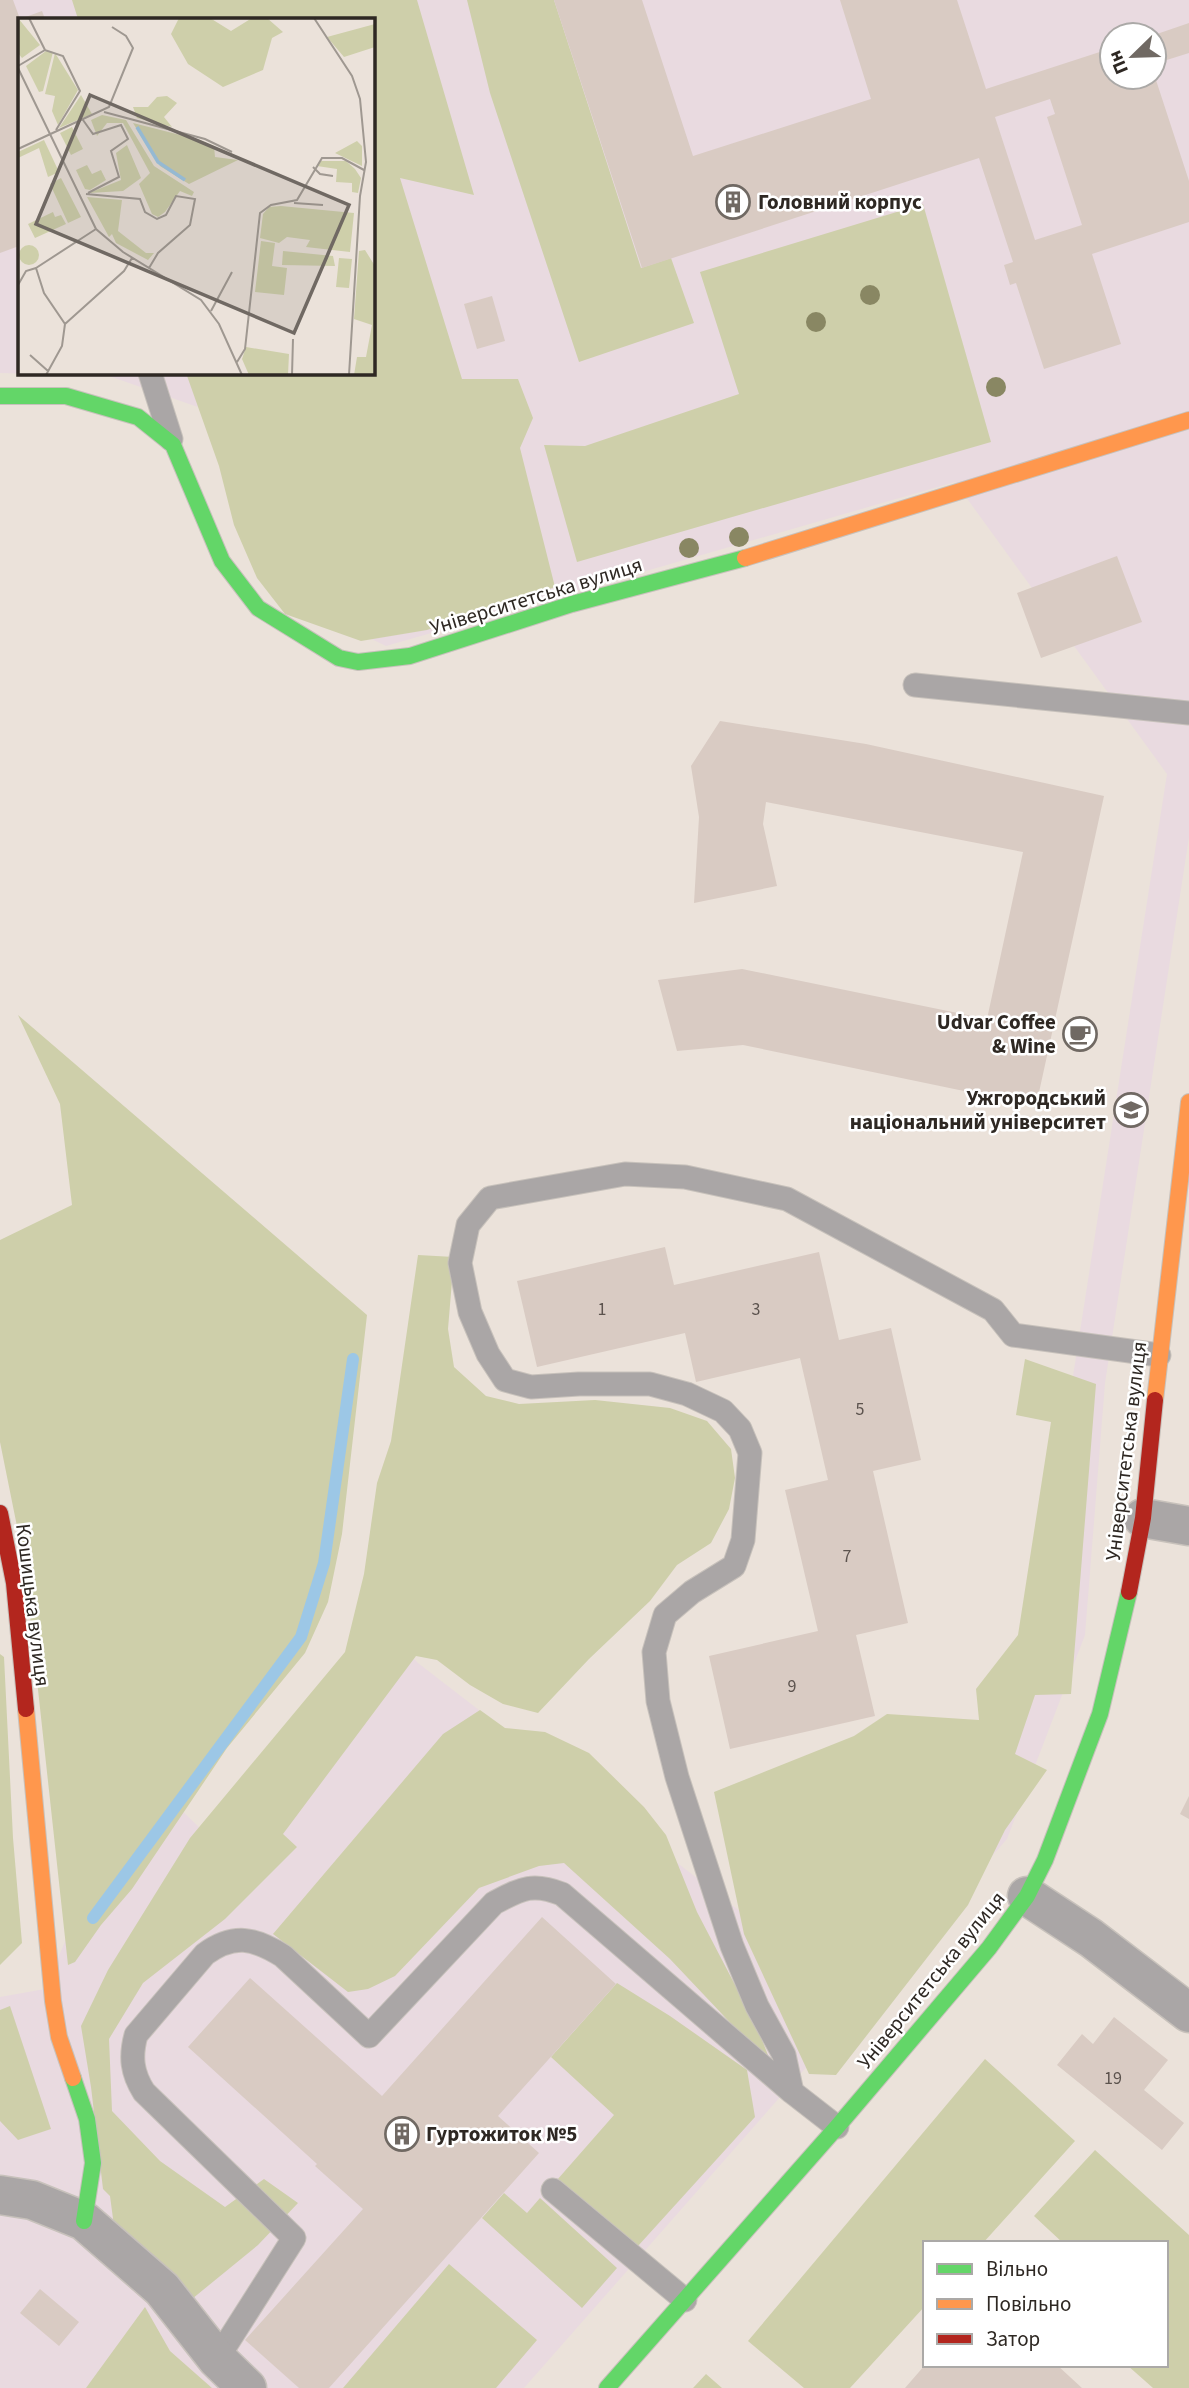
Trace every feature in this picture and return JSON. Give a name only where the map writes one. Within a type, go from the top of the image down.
[{"type":"street","name":"Університетська вулиця","points":[[0,396],[66,396],[138,416],[173,446],[222,561],[258,608],[339,659],[358,662],[410,656],[572,604],[731,562],[1189,420]]},
{"type":"street","name":"Університетська вулиця","points":[[607,2388],[837,2127],[989,1948],[1027,1896],[1045,1860],[1100,1714],[1126,1609],[1143,1518],[1158,1355],[1189,1102]]},
{"type":"street","name":"Кошицька вулиця","points":[[0,1513],[14,1583],[42,1900],[59,2037],[87,2119],[93,2163],[84,2221]]},
{"type":"street","points":[[1143,1518],[1189,1526]]},
{"type":"street","points":[[1027,1896],[1091,1938],[1189,2013]]},
{"type":"street","points":[[0,2195],[32,2200],[84,2221],[162,2289],[217,2359],[247,2388]]},
{"type":"lane","points":[[150,374],[173,446]]},
{"type":"lane","points":[[915,685],[1189,713]]},
{"type":"lane","points":[[792,2092],[784,2055],[757,2006],[732,1946],[680,1788],[658,1701],[654,1652],[665,1615],[692,1592],[734,1566],[743,1540],[750,1453],[740,1429],[723,1411],[687,1394],[650,1384],[531,1387],[505,1380],[488,1354],[470,1312],[460,1263],[468,1225],[490,1198],[625,1174],[685,1177],[786,1199],[993,1310],[1013,1335],[1158,1355]]},
{"type":"lane","points":[[217,2359],[294,2238],[144,2092],[136,2079],[131,2051],[136,2035],[205,1954],[217,1944],[233,1940],[251,1940],[267,1946],[283,1956],[369,2036],[494,1903],[518,1890],[536,1886],[546,1888],[562,1894],[792,2092],[837,2127]]},
{"type":"lane","points":[[553,2190],[685,2300]]},
{"type":"shaded area","name":"Ужгородський національний університет","points":[[0,0],[1189,0],[1189,837],[1105,1383],[1085,1635],[1007,1839],[524,2388],[0,2388],[0,1997],[45,1989],[138,1768],[207,1835],[376,1620],[418,1663],[833,1983],[1022,1703],[1167,774],[955,482],[386,646],[289,599],[215,413],[109,376],[36,374],[374,374],[374,18],[18,18],[18,373],[0,373]]},
{"type":"green space","points":[[72,0],[417,0],[474,195],[400,178],[462,379],[518,379],[533,418],[520,448],[555,587],[427,630],[361,641],[285,614],[257,578],[234,525],[219,466],[186,374],[374,374],[374,18],[78,18]]},
{"type":"green space","points":[[467,0],[554,0],[641,268],[671,258],[694,323],[579,362],[490,93]]},
{"type":"green space","points":[[923,204],[991,442],[577,562],[544,445],[585,446],[739,394],[700,272]]},
{"type":"green space","points":[[18,1015],[367,1315],[342,1534],[328,1602],[305,1653],[227,1748],[132,1889],[101,1925],[75,1962],[68,1965],[24,1561],[0,1442],[0,1240],[72,1205],[60,1104]]},
{"type":"green space","points":[[418,1255],[454,1257],[448,1329],[454,1367],[486,1396],[519,1404],[595,1400],[670,1408],[707,1421],[731,1449],[735,1478],[729,1509],[711,1543],[677,1565],[650,1601],[589,1659],[538,1713],[503,1704],[470,1685],[437,1660],[416,1656],[283,1834],[297,1847],[225,1919],[143,1983],[109,2039],[112,2111],[160,2161],[225,2207],[264,2179],[298,2203],[258,2245],[192,2299],[114,2226],[110,2196],[103,2189],[81,2026],[108,1970],[190,1838],[345,1652],[364,1574],[377,1483],[391,1441]]},
{"type":"green space","points":[[1025,1359],[1096,1384],[1071,1694],[1035,1695],[1015,1754],[1047,1770],[1005,1830],[968,1905],[836,2075],[809,2074],[744,1934],[714,1792],[854,1736],[887,1714],[979,1720],[976,1689],[1018,1635],[1051,1422],[1016,1415]]},
{"type":"green space","points":[[0,1654],[4,1657],[13,1838],[22,1943],[0,1965]]},
{"type":"green space","points":[[480,1710],[505,1728],[545,1732],[589,1753],[644,1807],[666,1835],[697,1912],[757,2027],[773,2068],[670,1959],[564,1863],[539,1866],[479,1888],[395,1976],[368,1989],[348,1992],[273,1934],[443,1734]]},
{"type":"green space","points":[[617,1983],[747,2070],[755,2117],[638,2246],[557,2180],[614,2115],[551,2057]]},
{"type":"green space","points":[[10,2006],[51,2129],[18,2140],[0,2121],[0,2010]]},
{"type":"green space","points":[[985,2059],[1075,2141],[985,2241],[923,2241],[923,2308],[850,2388],[804,2388],[748,2341]]},
{"type":"green space","points":[[1095,2150],[1189,2235],[1189,2388],[1153,2388],[1129,2367],[1168,2367],[1168,2241],[1061,2241],[1034,2216]]},
{"type":"green space","points":[[504,2193],[527,2213],[540,2198],[617,2268],[582,2308],[482,2218]]},
{"type":"green space","points":[[449,2264],[537,2340],[496,2388],[343,2388]]},
{"type":"green space","points":[[145,2307],[170,2351],[212,2388],[86,2388]]},
{"type":"green space","points":[[706,2374],[722,2388],[693,2388]]},
{"type":"building","points":[[0,0],[13,0],[20,18],[18,246],[0,253]]},
{"type":"building","name":"Головний корпус","points":[[554,0],[642,0],[693,156],[871,99],[840,0],[957,0],[986,89],[1098,53],[1098,91],[1160,91],[1189,181],[1189,222],[1092,254],[1121,344],[1044,369],[1016,283],[1010,285],[1004,265],[1013,262],[979,158],[642,268]],"holes":[[[1050,99],[1055,114],[1047,117],[1082,225],[1035,240],[995,117]]]},
{"type":"building","points":[[42,11],[45,18],[23,18]]},
{"type":"building","points":[[1189,23],[1189,53],[1168,60],[1168,30]]},
{"type":"building","points":[[492,296],[505,341],[477,349],[464,304]]},
{"type":"building","points":[[1117,556],[1142,622],[1041,658],[1017,593]]},
{"type":"building","points":[[720,721],[866,744],[1104,796],[1036,1106],[743,1045],[677,1051],[658,980],[742,969],[987,1019],[1023,852],[766,802],[763,824],[777,886],[694,903],[699,817],[691,766]]},
{"type":"building","points":[[665,1247],[674,1285],[819,1252],[839,1340],[891,1328],[921,1460],[873,1471],[908,1623],[856,1635],[875,1716],[730,1749],[709,1656],[818,1631],[785,1490],[828,1480],[800,1358],[696,1382],[685,1333],[537,1367],[517,1281]]},
{"type":"building","points":[[1189,1796],[1189,1819],[1180,1814]]},
{"type":"building","name":"Гуртожиток №5","points":[[542,1917],[616,1984],[498,2116],[539,2153],[329,2388],[299,2388],[245,2340],[363,2209],[188,2047],[250,1978],[382,2096]]},
{"type":"building","points":[[1114,2017],[1168,2060],[1144,2090],[1184,2123],[1162,2150],[1057,2065],[1082,2034],[1093,2044]]},
{"type":"building","points":[[40,2289],[79,2322],[59,2346],[20,2313]]},
{"type":"building","points":[[923,2367],[1059,2367],[1082,2388],[905,2388]]},
{"type":"waterway","points":[[93,1918],[301,1637],[324,1563],[353,1359]]},
{"type":"traffic: fast","points":[[0,396],[66,396],[138,417],[173,445],[222,561],[258,608],[339,658],[358,662],[410,656],[572,604],[745,558]]},
{"type":"traffic: fast","points":[[607,2388],[837,2127],[989,1948],[1027,1896],[1045,1860],[1100,1714],[1129,1592]]},
{"type":"traffic: fast","points":[[73,2078],[87,2119],[93,2163],[84,2221]]},
{"type":"traffic: slow","points":[[745,558],[1189,420]]},
{"type":"traffic: slow","points":[[1155,1400],[1189,1102]]},
{"type":"traffic: slow","points":[[26,1709],[53,2001],[59,2037],[73,2078]]},
{"type":"traffic: jam","points":[[1129,1592],[1143,1518],[1155,1400]]},
{"type":"traffic: jam","points":[[0,1513],[14,1583],[26,1709]]},
{"type":"place","name":"Головний корпус","points":[[733,202]]},
{"type":"place","name":"Udvar Coffee & Wine","points":[[1080,1034]]},
{"type":"place","name":"Ужгородський національний університет","points":[[1131,1110]]},
{"type":"place","name":"Гуртожиток №5","points":[[402,2134]]}]
